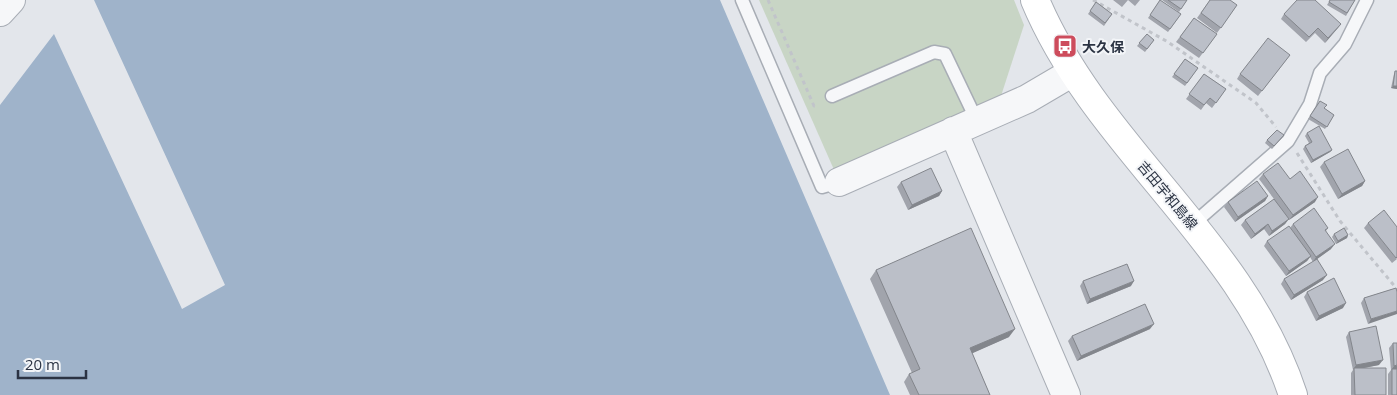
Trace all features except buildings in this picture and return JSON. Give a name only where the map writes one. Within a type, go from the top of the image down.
[{"type":"main road","name":"吉田宇和島線","points":[[1035,0],[1073,72],[1100,113],[1194,224],[1239,286],[1282,361],[1293,395]]},
{"type":"street","points":[[839,182],[1028,99],[1073,72]]},
{"type":"street","points":[[965,126],[1066,395]]},
{"type":"lane","points":[[742,0],[822,187],[839,182]]},
{"type":"lane","points":[[1194,224],[1288,141],[1310,104],[1320,73],[1345,44],[1367,0]]},
{"type":"lane","points":[[832,96],[934,52],[946,54],[965,126]]},
{"type":"path","points":[[768,0],[814,106],[832,96]]},
{"type":"path","points":[[1093,0],[1168,42],[1256,103],[1288,141],[1340,221],[1397,289]]},
{"type":"green space","points":[[759,0],[1014,0],[1024,25],[1001,96],[835,172]]},
{"type":"water","points":[[94,0],[720,0],[890,395],[0,395],[0,105],[54,34],[182,309],[225,285]]},
{"type":"place","name":"大久保","points":[[1065,46]]}]
